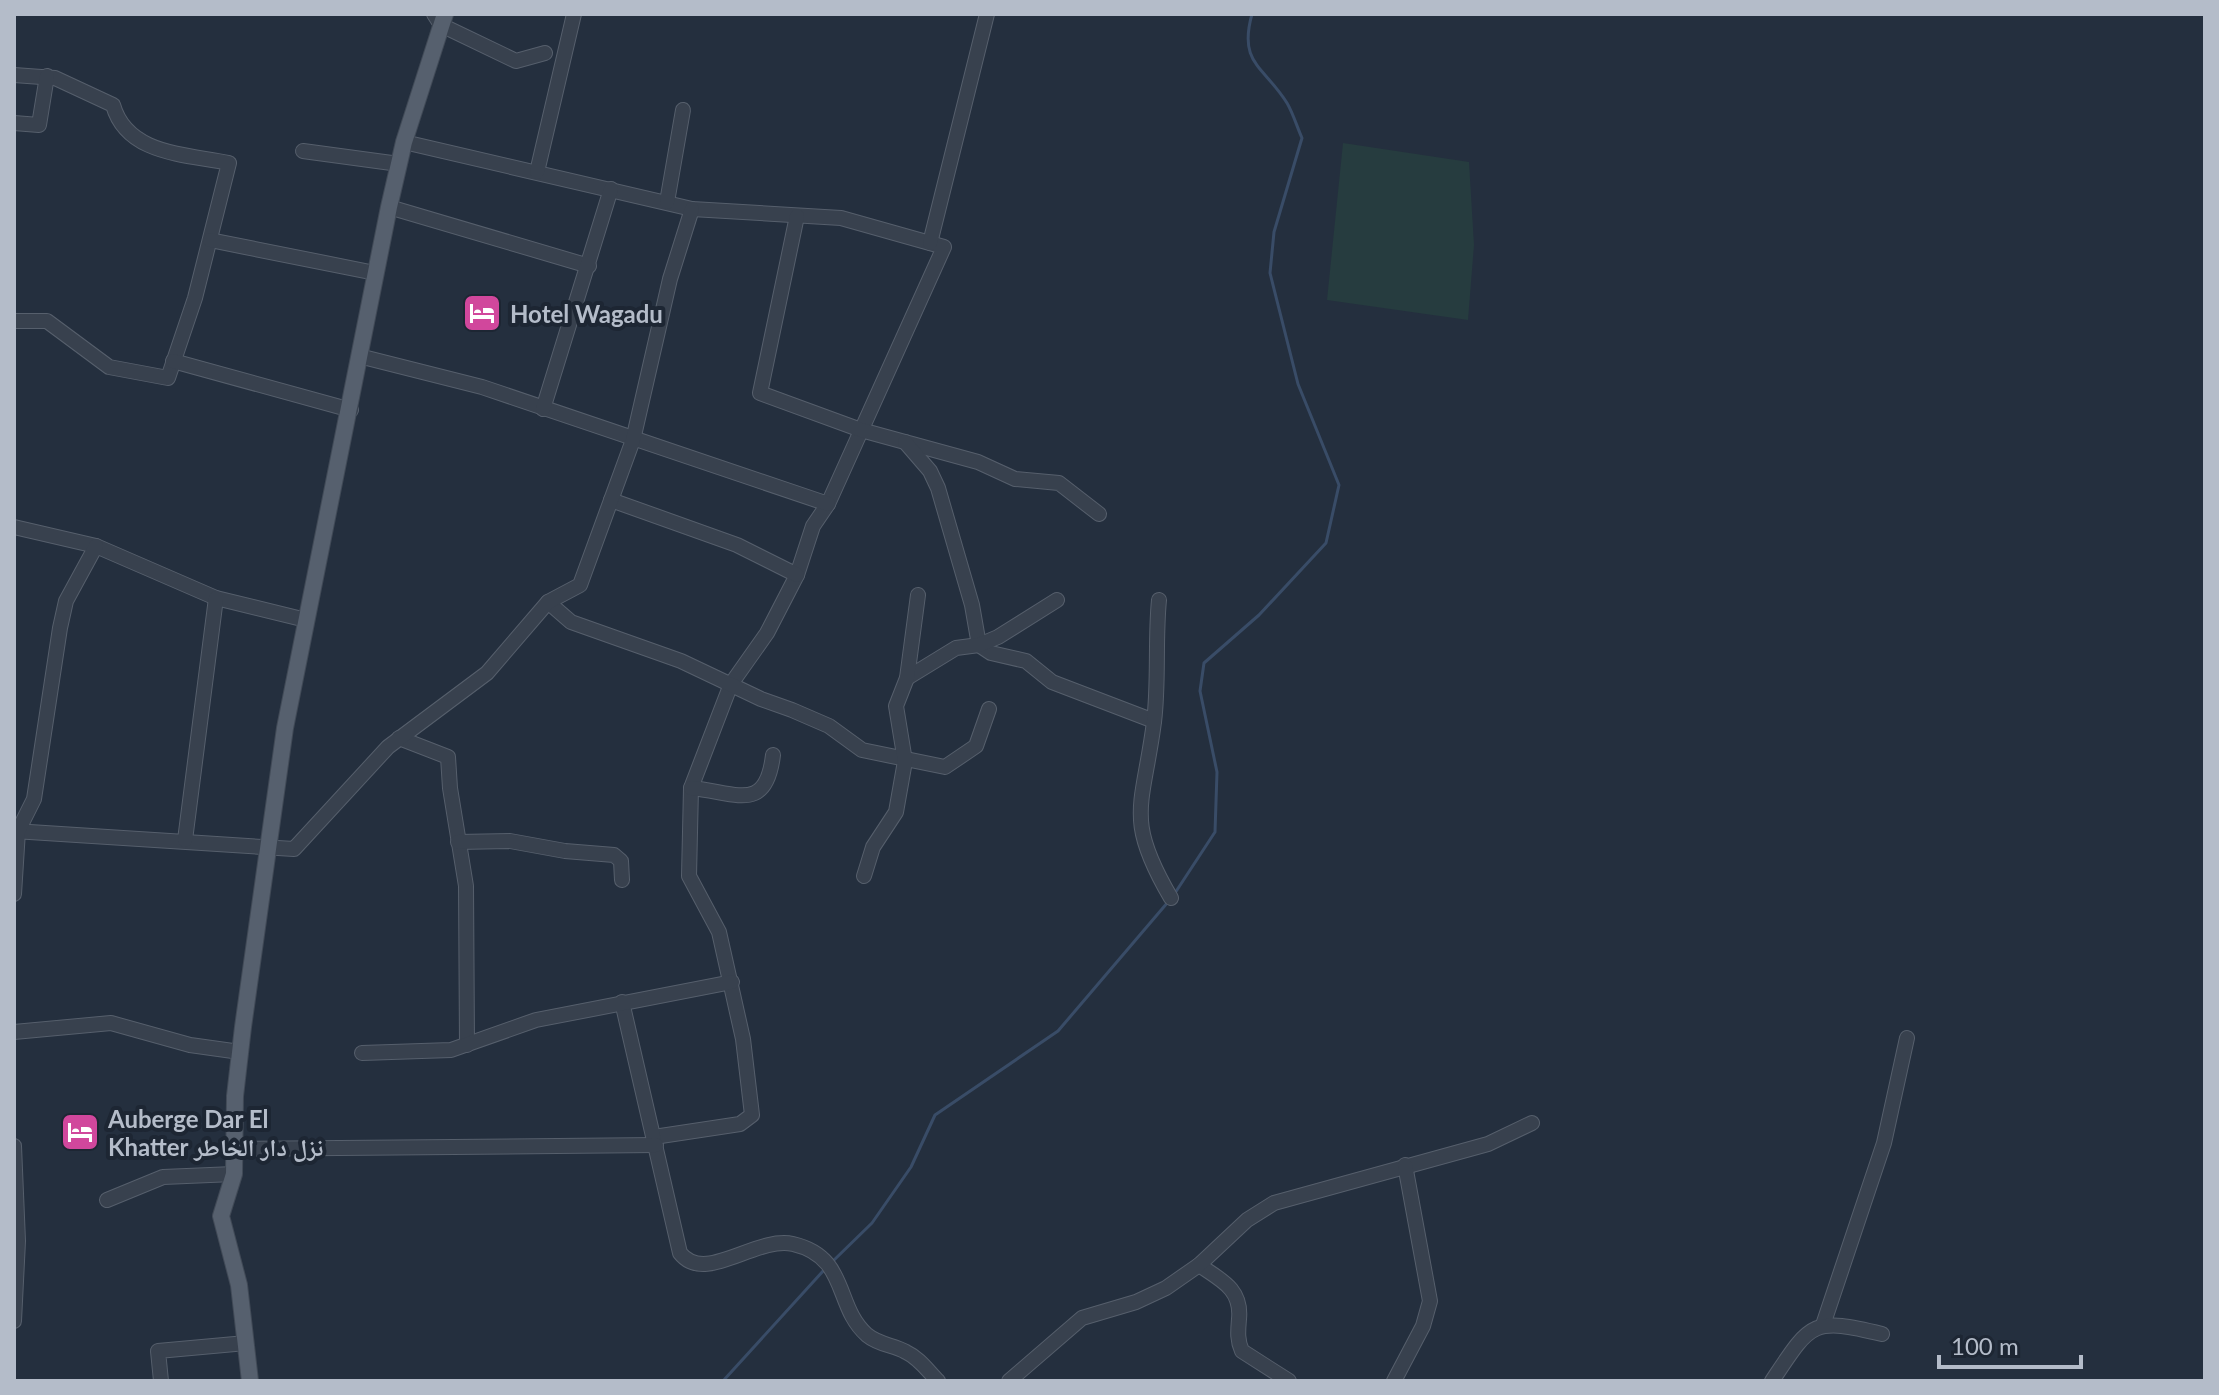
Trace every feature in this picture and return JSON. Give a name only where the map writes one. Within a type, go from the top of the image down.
[{"type":"main road","points":[[250,1381],[239,1285],[221,1216],[234,1174],[240,1052],[267,847],[306,620],[344,430],[351,410],[375,273],[404,142],[440,18]]},
{"type":"street","points":[[537,172],[574,14]]},
{"type":"street","points":[[930,243],[987,14]]},
{"type":"street","points":[[440,18],[516,61],[545,53]]},
{"type":"street","points":[[14,75],[47,76],[113,105],[117,120],[141,144],[229,163],[210,240],[168,378],[109,367],[47,321],[14,321]]},
{"type":"street","points":[[14,123],[39,125],[47,76]]},
{"type":"street","points":[[667,202],[683,110]]},
{"type":"street","points":[[234,1149],[655,1141],[740,1124],[752,1115],[732,982],[719,932],[689,876],[691,788],[731,684],[767,633],[797,575],[813,526],[828,504],[944,247],[841,218],[692,209],[404,142]]},
{"type":"street","points":[[303,151],[399,164]]},
{"type":"street","points":[[543,409],[611,189]]},
{"type":"street","points":[[389,207],[589,266]]},
{"type":"street","points":[[16,831],[294,849],[399,738],[487,673],[548,602],[580,585],[633,440],[670,279],[692,209]]},
{"type":"street","points":[[797,216],[760,393],[861,430],[978,462],[1015,479],[1059,483],[1099,514]]},
{"type":"street","points":[[210,240],[375,273]]},
{"type":"street","points":[[359,356],[482,387],[828,504]]},
{"type":"street","points":[[173,361],[351,410]]},
{"type":"street","points":[[905,442],[930,471],[938,488],[972,605],[979,645],[991,653],[1026,661],[1052,682],[1154,721]]},
{"type":"street","points":[[611,500],[737,545],[797,575]]},
{"type":"street","points":[[14,527],[96,546],[216,598],[306,620]]},
{"type":"street","points":[[14,894],[16,831],[34,799],[66,601],[96,546]]},
{"type":"street","points":[[864,876],[873,847],[896,812],[905,761],[896,706],[907,678],[918,595]]},
{"type":"street","points":[[185,840],[216,598]]},
{"type":"street","points":[[907,678],[956,648],[979,645],[1057,600]]},
{"type":"street","points":[[1159,600],[1154,721],[1138,810],[1149,861],[1171,898]]},
{"type":"street","points":[[548,602],[571,622],[681,661],[829,726],[862,750],[905,761],[945,767],[976,746],[989,709]]},
{"type":"street","points":[[399,738],[448,757],[466,886],[467,1045]]},
{"type":"street","points":[[691,788],[749,797],[764,790],[770,778],[773,755]]},
{"type":"street","points":[[458,842],[510,841],[565,851],[614,855],[621,861],[622,880]]},
{"type":"street","points":[[362,1053],[451,1050],[536,1020],[732,982]]},
{"type":"street","points":[[622,1002],[680,1253],[686,1261],[706,1266],[772,1243],[808,1249],[824,1259],[837,1275],[858,1324],[868,1335],[914,1357],[938,1381]]},
{"type":"street","points":[[14,1032],[111,1023],[190,1045],[240,1052]]},
{"type":"street","points":[[1823,1325],[1884,1143],[1907,1038]]},
{"type":"street","points":[[1009,1381],[1082,1318],[1145,1298],[1199,1265],[1247,1220],[1274,1203],[1488,1144],[1532,1123]]},
{"type":"street","points":[[14,1146],[18,1241],[14,1321]]},
{"type":"street","points":[[1394,1381],[1423,1326],[1430,1301],[1405,1165]]},
{"type":"street","points":[[107,1200],[163,1177],[234,1174]]},
{"type":"street","points":[[1199,1265],[1235,1292],[1240,1310],[1237,1335],[1242,1351],[1289,1381]]},
{"type":"street","points":[[1772,1381],[1802,1338],[1823,1325],[1840,1324],[1882,1334]]},
{"type":"street","points":[[161,1381],[158,1351],[246,1343]]},
{"type":"green space","points":[[1343,143],[1469,162],[1474,245],[1468,320],[1327,300]]},
{"type":"waterway","points":[[1175,893],[1215,832],[1217,772],[1200,691],[1204,663],[1259,615],[1326,543],[1339,485],[1298,384],[1270,273],[1274,232],[1302,138],[1287,103],[1251,54],[1248,44],[1252,14]]},
{"type":"waterway","points":[[832,1262],[872,1223],[911,1167],[935,1115],[1058,1031],[1168,902]]},
{"type":"waterway","points":[[723,1381],[824,1270]]},
{"type":"place","name":"Hotel Wagadu","points":[[482,313]]},
{"type":"place","name":"Auberge Dar El Khatter نزل دار الخاطر","points":[[80,1132]]}]
